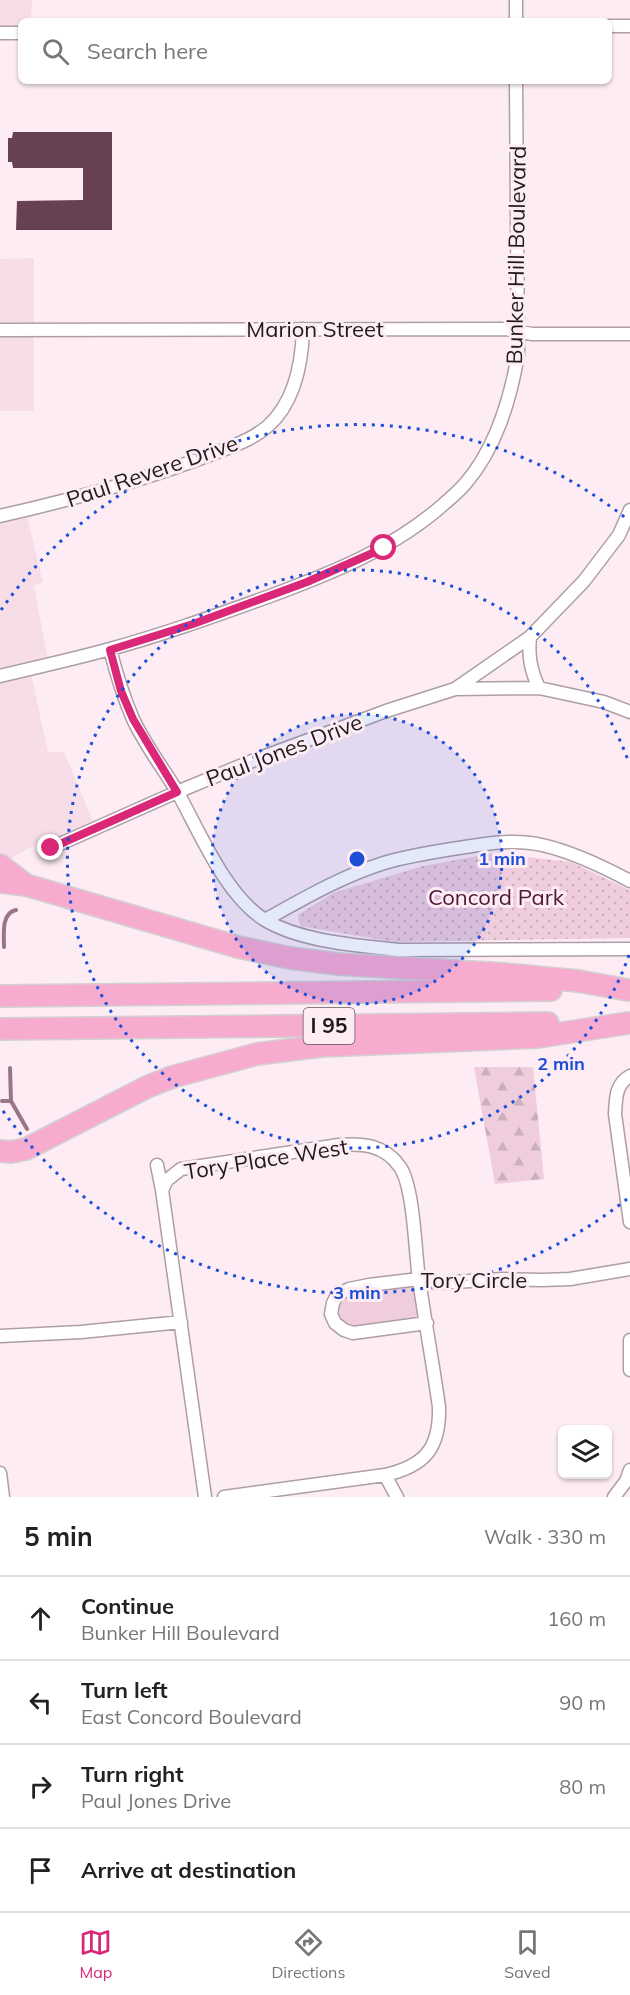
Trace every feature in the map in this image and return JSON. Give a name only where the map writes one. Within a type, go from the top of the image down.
[{"type":"highway","points":[[0,865],[26,885]]},
{"type":"highway","points":[[0,882],[26,885],[238,947],[290,958],[338,964],[505,974],[578,981],[629,990]]},
{"type":"highway","name":"I 95","points":[[0,996],[629,990]]},
{"type":"highway","points":[[0,1170],[26,1149],[147,1087],[172,1077],[257,1054],[321,1046],[538,1037],[629,1023]]},
{"type":"highway","name":"I 95","points":[[0,1029],[629,1023]]},
{"type":"highway","points":[[0,1151],[11,1152],[26,1149]]},
{"type":"street","points":[[516,0],[516,18]]},
{"type":"street","points":[[612,26],[630,26]]},
{"type":"street","points":[[0,33],[18,33]]},
{"type":"street","name":"Bunker Hill Boulevard","points":[[0,676],[110,650],[193,624],[307,582],[384,548],[406,535],[465,484],[495,436],[505,413],[518,355],[516,84]]},
{"type":"street","name":"Paul Revere Drive","points":[[0,516],[82,497],[181,466],[243,442],[268,426],[282,411],[298,371],[303,329]]},
{"type":"street","name":"Marion Street","points":[[0,330],[506,329],[532,334],[630,334]]},
{"type":"street","name":"Paul Jones Drive","points":[[51,848],[177,792],[268,755],[455,688],[530,637],[584,581],[603,557],[625,537],[630,510]]},
{"type":"street","points":[[530,637],[528,656],[539,688]]},
{"type":"street","points":[[110,650],[121,691],[133,719],[230,886],[246,906],[265,920],[305,936],[398,950],[630,949]]},
{"type":"street","name":"Paul Jones Drive","points":[[455,688],[539,688],[604,702],[630,712]]},
{"type":"street","points":[[265,920],[327,886],[382,864],[417,855],[486,844],[515,841],[540,844],[575,855],[630,881]]},
{"type":"street","points":[[630,1076],[619,1086],[615,1114],[630,1222]]},
{"type":"street","name":"Tory Place West","points":[[162,1190],[167,1179],[181,1169],[339,1145],[360,1144],[378,1147],[389,1156],[400,1167],[407,1183],[419,1279],[440,1407],[440,1422],[436,1438],[424,1456],[414,1466],[404,1471],[224,1497]]},
{"type":"street","points":[[157,1165],[205,1497]]},
{"type":"street","name":"Tory Circle","points":[[428,1323],[353,1333],[335,1323],[331,1314],[333,1303],[338,1295],[349,1289],[369,1285],[419,1279],[437,1283],[503,1279],[542,1281],[570,1279],[630,1269]]},
{"type":"street","points":[[0,1336],[81,1332],[181,1322]]},
{"type":"street","points":[[630,1340],[630,1370]]},
{"type":"street","points":[[614,1497],[626,1481],[630,1470]]},
{"type":"street","points":[[0,1473],[3,1497]]},
{"type":"street","points":[[385,1475],[397,1497]]},
{"type":"shaded area","points":[[0,0],[32,0],[31,18],[18,18],[18,39],[0,39]]},
{"type":"shaded area","points":[[34,258],[34,411],[0,411],[0,259]]},
{"type":"shaded area","points":[[27,516],[43,582],[34,586],[48,661],[29,665],[48,752],[64,752],[93,821],[66,836],[49,836],[5,862],[0,857],[0,524]]},
{"type":"green space","name":"Concord Park","points":[[494,853],[571,862],[630,890],[630,938],[395,942],[300,926],[298,915],[333,893],[423,866]]},
{"type":"green space","points":[[474,1067],[533,1067],[544,1179],[495,1184]]},
{"type":"green space","points":[[408,1285],[417,1292],[421,1311],[409,1320],[360,1328],[347,1327],[336,1317],[338,1303],[350,1294],[370,1289]]},
{"type":"building","points":[[13,132],[112,132],[112,230],[16,230],[17,201],[83,200],[83,168],[13,168],[12,162],[8,162],[8,138],[12,138]]},
{"type":"waterway","points":[[4,947],[6,920],[8,915],[16,910]]},
{"type":"waterway","points":[[10,1068],[11,1101],[27,1129]]},
{"type":"waterway","points":[[2,1101],[11,1101]]},
{"type":"route","points":[[51,848],[177,792],[133,719],[121,691],[110,650],[193,624],[307,582],[384,548]]}]
